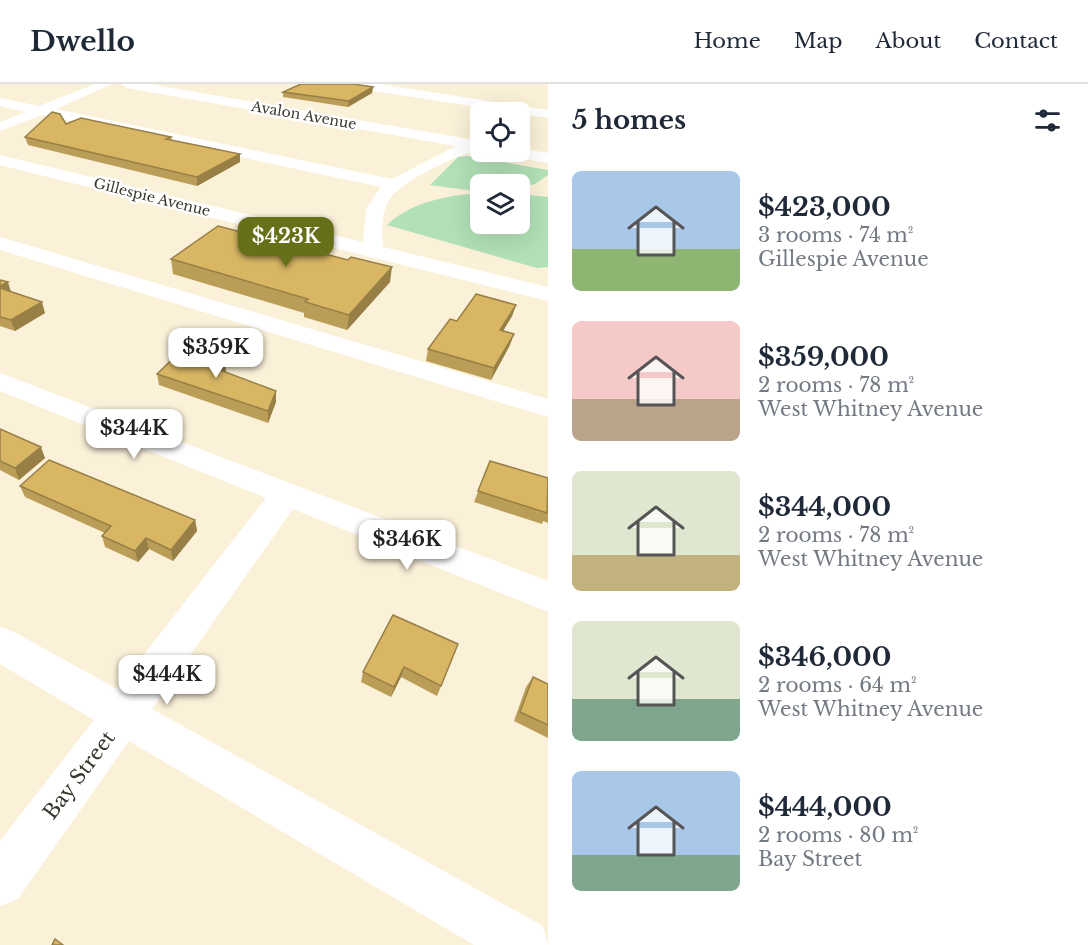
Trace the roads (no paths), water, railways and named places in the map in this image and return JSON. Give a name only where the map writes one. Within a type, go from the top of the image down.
[{"type":"street","points":[[0,127],[106,84]]},
{"type":"street","name":"Avalon Avenue","points":[[127,84],[470,144]]},
{"type":"street","points":[[354,84],[548,114]]},
{"type":"street","points":[[0,102],[392,184]]},
{"type":"street","points":[[373,251],[372,233],[375,209],[383,194],[392,184],[470,148]]},
{"type":"street","points":[[530,155],[548,158]]},
{"type":"street","name":"Gillespie Avenue","points":[[0,160],[548,294]]},
{"type":"street","points":[[0,243],[548,408]]},
{"type":"street","points":[[0,381],[548,597]]},
{"type":"street","name":"Bay Street","points":[[0,881],[286,495]]},
{"type":"street","points":[[0,644],[524,945]]}]
